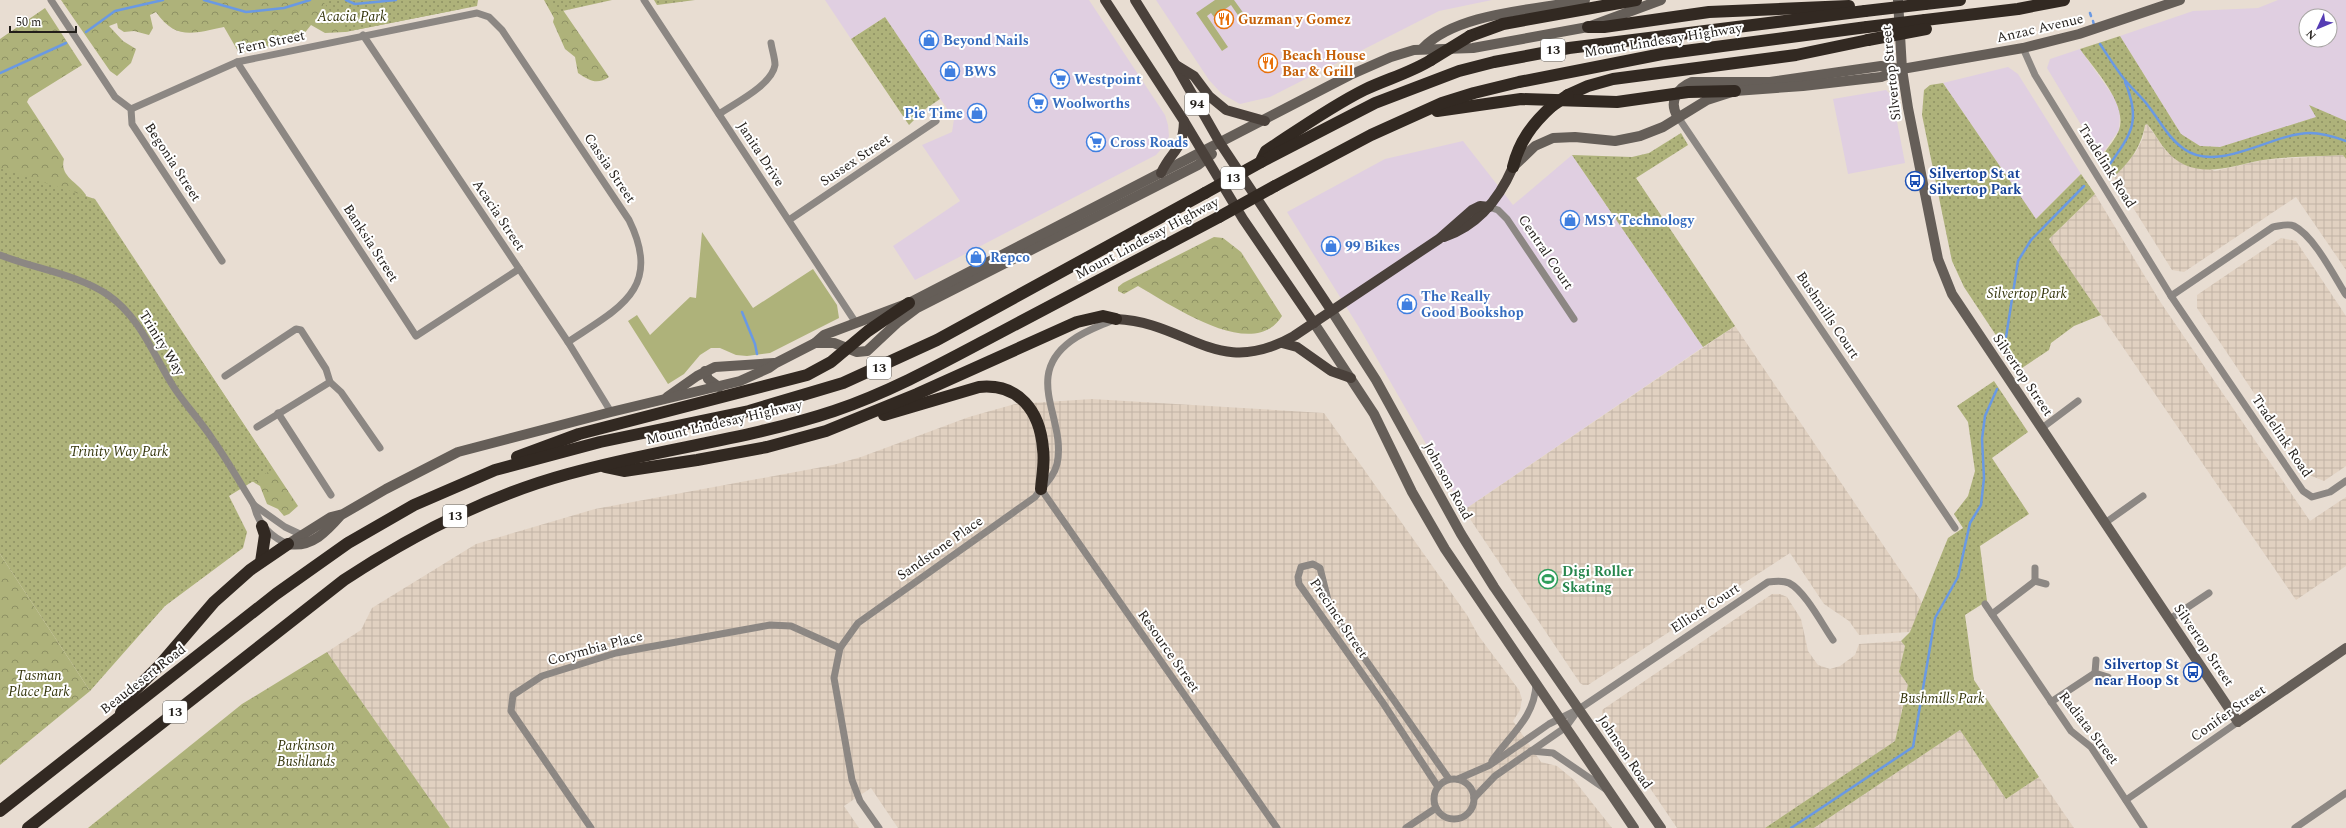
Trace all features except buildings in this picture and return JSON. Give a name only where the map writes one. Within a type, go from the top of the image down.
[{"type":"highway","name":"Mount Lindesay Highway","points":[[305,572],[385,521],[451,488],[495,470],[600,442],[749,411],[843,383],[937,340],[1351,114],[1405,90],[1459,71],[1494,62],[1576,47],[1960,0]]},
{"type":"highway","name":"Mount Lindesay Highway","points":[[28,828],[323,596],[384,554],[466,511],[531,485],[600,465],[760,433],[835,410],[872,396],[958,355],[1219,217],[1371,134],[1425,112],[1442,103],[1474,93],[1599,65],[1699,48],[1867,27],[1926,24],[1948,18],[2064,0]]},
{"type":"highway","points":[[1261,162],[1266,151],[1325,112],[1363,90],[1414,70],[1470,36],[1503,24],[1631,1]]},
{"type":"highway","points":[[1588,27],[1604,27],[1709,12],[1851,6],[1865,11]]},
{"type":"highway","points":[[1513,167],[1517,150],[1524,138],[1541,116],[1568,95],[1588,86],[1613,79],[1796,55],[1868,40],[1926,24]]},
{"type":"highway","points":[[1425,112],[1520,99],[1616,102],[1719,90],[1735,91]]},
{"type":"highway","points":[[495,470],[510,460],[579,434],[807,374],[831,362],[846,349],[909,303]]},
{"type":"highway","points":[[600,465],[624,471],[734,454],[802,438],[850,423],[1077,322],[1103,316],[1116,319]]},
{"type":"highway","points":[[850,423],[870,420],[979,387],[995,386],[1011,390],[1019,395],[1030,409],[1038,427],[1043,448],[1041,489]]},
{"type":"highway","points":[[261,562],[265,536],[262,526]]},
{"type":"highway","points":[[118,717],[130,695],[214,602],[261,562],[288,544]]},
{"type":"highway","name":"Beaudesert Road","points":[[0,811],[118,717],[305,572]]},
{"type":"main road","name":"94","points":[[1105,0],[1205,156]]},
{"type":"main road","name":"94","points":[[1135,0],[1175,64],[1220,143]]},
{"type":"main road","points":[[1423,48],[1431,40],[1445,32],[1476,20],[1585,0]]},
{"type":"main road","name":"Mount Lindesay Highway","points":[[816,343],[834,343],[846,349],[857,352],[867,351],[897,323],[918,308],[1205,156],[1220,143],[1369,65],[1398,54],[1423,48],[1473,48],[1588,27],[1661,0]]},
{"type":"main road","name":"Anzac Avenue","points":[[1489,207],[1503,188],[1513,167],[1535,146],[1553,138],[1575,137],[1615,140],[1630,139],[1651,132],[1707,100],[1735,91],[1804,86],[1881,77],[1902,69],[2023,48],[2079,34],[2180,0]]},
{"type":"main road","name":"Silvertop Street","points":[[1897,1],[1902,69],[1913,137],[1938,259],[1952,294],[2238,722]]},
{"type":"main road","points":[[1175,64],[1194,76],[1209,96],[1226,110],[1265,120]]},
{"type":"main road","name":"Anzac Avenue","points":[[1676,94],[1683,87],[1692,82],[1792,80],[1881,66],[1902,69]]},
{"type":"main road","points":[[1676,94],[1674,102],[1678,117]]},
{"type":"main road","points":[[1161,173],[1166,162],[1180,146],[1184,122]]},
{"type":"main road","name":"Johnson Road","points":[[1220,143],[1380,386],[1458,528],[1494,587],[1661,828]]},
{"type":"main road","points":[[1205,156],[1243,219],[1374,414],[1412,492],[1445,549],[1634,828]]},
{"type":"main road","name":"Mount Lindesay Highway","points":[[288,544],[306,544],[318,538],[343,514],[386,488],[458,452],[666,398],[740,381],[769,368],[816,343],[824,335],[909,303],[1161,173],[1205,156]]},
{"type":"main road","points":[[1116,319],[1154,324],[1204,347],[1223,351],[1259,351],[1282,343],[1314,323],[1331,310],[1439,239],[1459,232],[1480,217],[1489,207]]},
{"type":"main road","points":[[1282,343],[1297,347],[1331,371],[1351,378]]},
{"type":"main road","name":"Mount Lindesay Highway","points":[[666,398],[705,371],[721,365],[776,363]]},
{"type":"main road","points":[[705,371],[708,378],[719,387]]},
{"type":"main road","name":"Mount Lindesay Highway","points":[[288,544],[331,517],[343,514]]},
{"type":"main road","name":"Conifer Street","points":[[2238,722],[2346,648]]},
{"type":"street","points":[[51,0],[115,97],[131,109]]},
{"type":"street","name":"Janita Drive","points":[[644,0],[856,323]]},
{"type":"street","name":"Cassia Street","points":[[471,14],[477,12],[489,17],[502,30],[629,220],[638,239],[642,255],[640,277],[631,295],[616,310],[568,342]]},
{"type":"street","name":"Fern Street","points":[[131,109],[237,62],[471,14]]},
{"type":"street","name":"Acacia Street","points":[[363,35],[568,342],[611,412]]},
{"type":"street","points":[[719,114],[767,82],[773,73],[775,63],[771,43]]},
{"type":"street","name":"Tradelink Road","points":[[2023,48],[2035,75],[2171,296],[2303,491],[2312,497],[2322,495],[2346,481]]},
{"type":"street","name":"Banksia Street","points":[[237,62],[416,336],[519,269]]},
{"type":"street","name":"Begonia Street","points":[[131,109],[132,124],[222,260]]},
{"type":"street","name":"Bushmills Court","points":[[1678,117],[1955,528]]},
{"type":"street","name":"Sussex Street","points":[[789,220],[936,121]]},
{"type":"street","name":"Central Court","points":[[1489,207],[1498,210],[1507,219],[1574,319]]},
{"type":"street","points":[[2171,296],[2273,227],[2285,225],[2293,226],[2305,233],[2346,295]]},
{"type":"street","name":"Trinity Way","points":[[0,255],[29,266],[68,276],[92,286],[108,295],[128,313],[144,333],[174,386],[213,440],[254,505],[256,516],[262,526],[275,538],[288,544]]},
{"type":"street","name":"Sandstone Place","points":[[879,828],[860,801],[852,780],[834,678],[840,648],[858,622],[1030,502],[1053,476],[1058,454],[1048,394],[1048,373],[1051,365],[1057,355],[1071,341],[1083,332],[1116,319]]},
{"type":"street","points":[[225,376],[296,330],[301,330],[326,369],[330,382],[341,392],[380,448]]},
{"type":"street","points":[[257,427],[330,382]]},
{"type":"street","points":[[2042,428],[2078,401]]},
{"type":"street","points":[[278,413],[331,495]]},
{"type":"street","name":"Resource Street","points":[[1041,489],[1277,828]]},
{"type":"street","points":[[2105,523],[2143,496]]},
{"type":"street","name":"Trinity Way","points":[[254,505],[291,531],[302,535]]},
{"type":"street","name":"Precinct Street","points":[[1438,787],[1299,584],[1298,577],[1301,566],[1313,564],[1320,568],[1328,600],[1335,616],[1450,779]]},
{"type":"street","points":[[2035,568],[2035,581]]},
{"type":"street","name":"Elliott Court","points":[[1579,709],[1768,582],[1779,581],[1789,583],[1799,591],[1833,640]]},
{"type":"street","points":[[2035,581],[2046,584]]},
{"type":"street","points":[[1992,614],[2035,581]]},
{"type":"street","points":[[2170,619],[2209,593]]},
{"type":"street","name":"Radiata Street","points":[[1985,604],[2071,731],[2091,747],[2144,828]]},
{"type":"street","name":"Corymbia Place","points":[[591,828],[511,711],[513,695],[542,676],[616,653],[770,624],[791,626],[840,648]]},
{"type":"street","points":[[2095,673],[2096,660]]},
{"type":"street","points":[[2051,702],[2095,673]]},
{"type":"street","points":[[2095,673],[2108,677]]},
{"type":"street","points":[[1490,765],[1527,717],[1536,697],[1536,684]]},
{"type":"street","points":[[1579,709],[1566,727],[1495,776],[1474,798],[1468,813],[1458,818],[1446,817],[1436,808],[1434,798],[1438,787],[1450,779],[1458,779],[1490,765],[1559,718],[1579,709]]},
{"type":"street","name":"Conifer Street","points":[[2126,800],[2238,722]]},
{"type":"street","points":[[1412,748],[1423,742]]},
{"type":"street","points":[[1531,750],[1543,751],[1558,756],[1610,793]]},
{"type":"street","points":[[1458,779],[1469,786],[1474,798]]},
{"type":"street","points":[[2296,828],[2346,793]]},
{"type":"street","points":[[1406,828],[1436,808]]},
{"type":"shaded area","points":[[825,0],[1089,0],[1165,115],[1169,136],[1166,144],[1156,155],[915,280],[893,246],[960,201],[922,145],[952,132],[954,119],[885,17],[851,39]]},
{"type":"shaded area","points":[[1156,0],[1492,0],[1439,11],[1270,97],[1240,104],[1222,94],[1209,80]]},
{"type":"shaded area","points":[[2278,0],[2346,0],[2346,121],[2310,106],[2317,117],[2220,147],[2200,146],[2181,134],[2120,36],[2193,11],[2258,8]]},
{"type":"shaded area","points":[[2080,49],[2116,100],[2120,111],[2119,130],[2104,151],[2101,158],[2047,68],[2050,59]]},
{"type":"shaded area","points":[[2008,67],[2018,74],[2081,174],[2036,219],[1943,83]]},
{"type":"shaded area","points":[[1886,90],[1892,96],[1905,163],[1848,174],[1833,99]]},
{"type":"shaded area","points":[[2147,124],[2166,151],[2215,171],[2263,160],[2343,155],[2346,159],[2346,270],[2296,197],[2184,272],[2172,270],[2114,177],[2136,152],[2143,138],[2145,125]]},
{"type":"shaded area","points":[[1463,141],[1513,205],[1572,155],[1703,347],[1464,510],[1360,329],[1287,212],[1385,159]]},
{"type":"shaded area","points":[[2095,194],[2161,303],[2310,521],[2346,497],[2346,566],[2296,600],[2049,239]]},
{"type":"shaded area","points":[[2281,238],[2296,241],[2346,316],[2346,466],[2324,481],[2309,475],[2197,308],[2197,295]]},
{"type":"shaded area","points":[[1735,326],[1923,604],[1910,632],[1859,635],[1849,621],[1824,604],[1790,553],[1588,685],[1583,685],[1580,683],[1464,510]]},
{"type":"shaded area","points":[[1092,399],[1324,413],[1467,615],[1478,635],[1519,690],[1522,699],[1520,710],[1513,721],[1541,762],[1557,766],[1574,780],[1612,828],[898,828],[871,788],[844,806],[859,828],[450,828],[327,652],[361,630],[372,608],[476,544],[595,509],[833,465],[861,457],[969,417],[1015,404]]},
{"type":"shaded area","points":[[1772,594],[1780,594],[1787,597],[1801,619],[1808,651],[1818,665],[1830,669],[1840,666],[1855,655],[1859,644],[1901,641],[1905,646],[1899,672],[1908,685],[1895,741],[1765,828],[1677,828],[1602,717],[1602,710]]},
{"type":"shaded area","points":[[1960,730],[2006,799],[2039,777],[2074,828],[1814,828]]},
{"type":"green space","points":[[61,0],[462,0],[461,9],[345,32],[325,33],[311,25],[299,40],[239,53],[224,27],[195,33],[186,33],[171,27],[163,21],[156,12],[150,15],[153,28],[149,35],[134,31],[124,32],[118,28],[117,23],[109,26],[123,41],[136,49],[131,63],[117,76],[110,71]]},
{"type":"green space","name":"Acacia Park","points":[[322,0],[478,0],[477,6],[345,32]]},
{"type":"green space","points":[[544,0],[556,0],[609,77],[601,81],[594,81],[578,73],[575,57],[565,49],[553,22],[554,18]]},
{"type":"green space","points":[[550,0],[612,0],[558,12]]},
{"type":"green space","points":[[654,0],[695,0],[657,5]]},
{"type":"green space","points":[[1215,0],[1234,0],[1247,18],[1242,21],[1231,5],[1214,17],[1211,13],[1207,16],[1228,47],[1222,51],[1196,13]]},
{"type":"green space","points":[[45,8],[82,65],[29,98],[27,102],[64,159],[64,170],[86,195],[84,203],[198,355],[298,506],[289,514],[284,516],[278,509],[267,504],[260,486],[250,480],[0,243],[0,39]]},
{"type":"green space","points":[[885,17],[940,99],[924,110],[909,125],[851,39]]},
{"type":"green space","points":[[2120,36],[2181,134],[2200,146],[2220,147],[2316,117],[2309,105],[2346,121],[2346,159],[2343,155],[2283,158],[2263,160],[2212,170],[2199,169],[2187,166],[2176,159],[2165,149],[2147,124],[2145,125],[2141,141],[2130,160],[2114,177],[2108,174],[2100,162],[2119,130],[2119,109],[2108,87],[2080,49]]},
{"type":"green space","name":"Silvertop Park","points":[[1943,83],[2036,219],[2081,174],[2095,194],[2049,239],[2101,315],[2074,326],[2051,343],[2049,350],[2019,370],[1964,287],[1952,261],[1922,115],[1924,90],[1930,85]]},
{"type":"green space","points":[[1681,133],[1688,145],[1636,178],[1735,326],[1703,347],[1572,155],[1632,157],[1649,153]]},
{"type":"green space","name":"Trinity Way Park","points":[[0,168],[95,199],[273,469],[229,496],[247,532],[243,548],[165,606],[90,691],[0,554]]},
{"type":"green space","points":[[702,232],[753,308],[813,269],[837,305],[839,318],[770,353],[747,356],[736,355],[720,348],[711,348],[700,355],[684,374],[668,384],[628,321],[637,315],[650,335],[690,297],[696,298]]},
{"type":"green space","points":[[1214,237],[1223,238],[1241,252],[1282,316],[1269,329],[1252,334],[1232,332],[1190,316],[1138,286],[1124,294],[1118,291],[1118,287],[1123,283]]},
{"type":"green space","name":"Bushmills Park","points":[[1994,381],[2028,432],[1992,458],[2029,514],[1980,546],[1987,601],[1965,615],[1974,680],[2039,777],[2006,799],[1960,730],[1814,828],[1765,828],[1895,741],[1908,685],[1899,672],[1905,646],[1901,641],[1910,632],[1948,538],[1963,528],[1954,514],[1968,496],[1975,471],[1968,422],[1957,406]]},
{"type":"green space","name":"Tasman Place Park","points":[[0,554],[90,691],[0,765]]},
{"type":"green space","name":"Parkinson Bushlands","points":[[327,652],[450,828],[88,828],[242,704]]},
{"type":"waterway","points":[[86,32],[115,11],[163,0]]},
{"type":"waterway","points":[[204,0],[246,12],[284,8],[310,0]]},
{"type":"waterway","points":[[346,0],[355,4],[396,0]]},
{"type":"waterway","points":[[2093,21],[2094,25]]},
{"type":"waterway","points":[[0,73],[66,43]]},
{"type":"waterway","points":[[2100,44],[2122,76],[2146,103],[2165,130],[2184,149],[2198,155],[2213,157],[2229,155],[2279,139],[2310,133],[2346,141]]},
{"type":"waterway","points":[[2110,164],[2124,143],[2132,126],[2132,106],[2125,82]]},
{"type":"waterway","points":[[2006,337],[2018,261],[2031,240],[2084,186]]},
{"type":"waterway","points":[[742,312],[755,344],[757,354]]},
{"type":"waterway","points":[[1791,828],[1913,747],[1935,618],[1958,577],[1970,523],[1981,505],[1984,478],[1982,439],[1985,416],[1997,389]]},
{"type":"place","name":"Guzman y Gomez","points":[[1224,19]]},
{"type":"place","name":"Beyond Nails","points":[[929,40]]},
{"type":"place","name":"Beach House Bar & Grill","points":[[1268,63]]},
{"type":"place","name":"BWS","points":[[950,71]]},
{"type":"place","name":"Westpoint","points":[[1060,79]]},
{"type":"place","name":"Woolworths","points":[[1038,103]]},
{"type":"place","name":"Pie Time","points":[[977,113]]},
{"type":"place","name":"Cross Roads","points":[[1096,142]]},
{"type":"place","name":"Silvertop St at Silvertop Park","points":[[1915,181]]},
{"type":"place","name":"MSY Technology","points":[[1570,220]]},
{"type":"place","name":"99 Bikes","points":[[1331,246]]},
{"type":"place","name":"Repco","points":[[976,257]]},
{"type":"place","name":"The Really Good Bookshop","points":[[1407,304]]},
{"type":"place","name":"Digi Roller Skating","points":[[1548,579]]},
{"type":"place","name":"Silvertop St near Hoop St","points":[[2193,672]]}]
